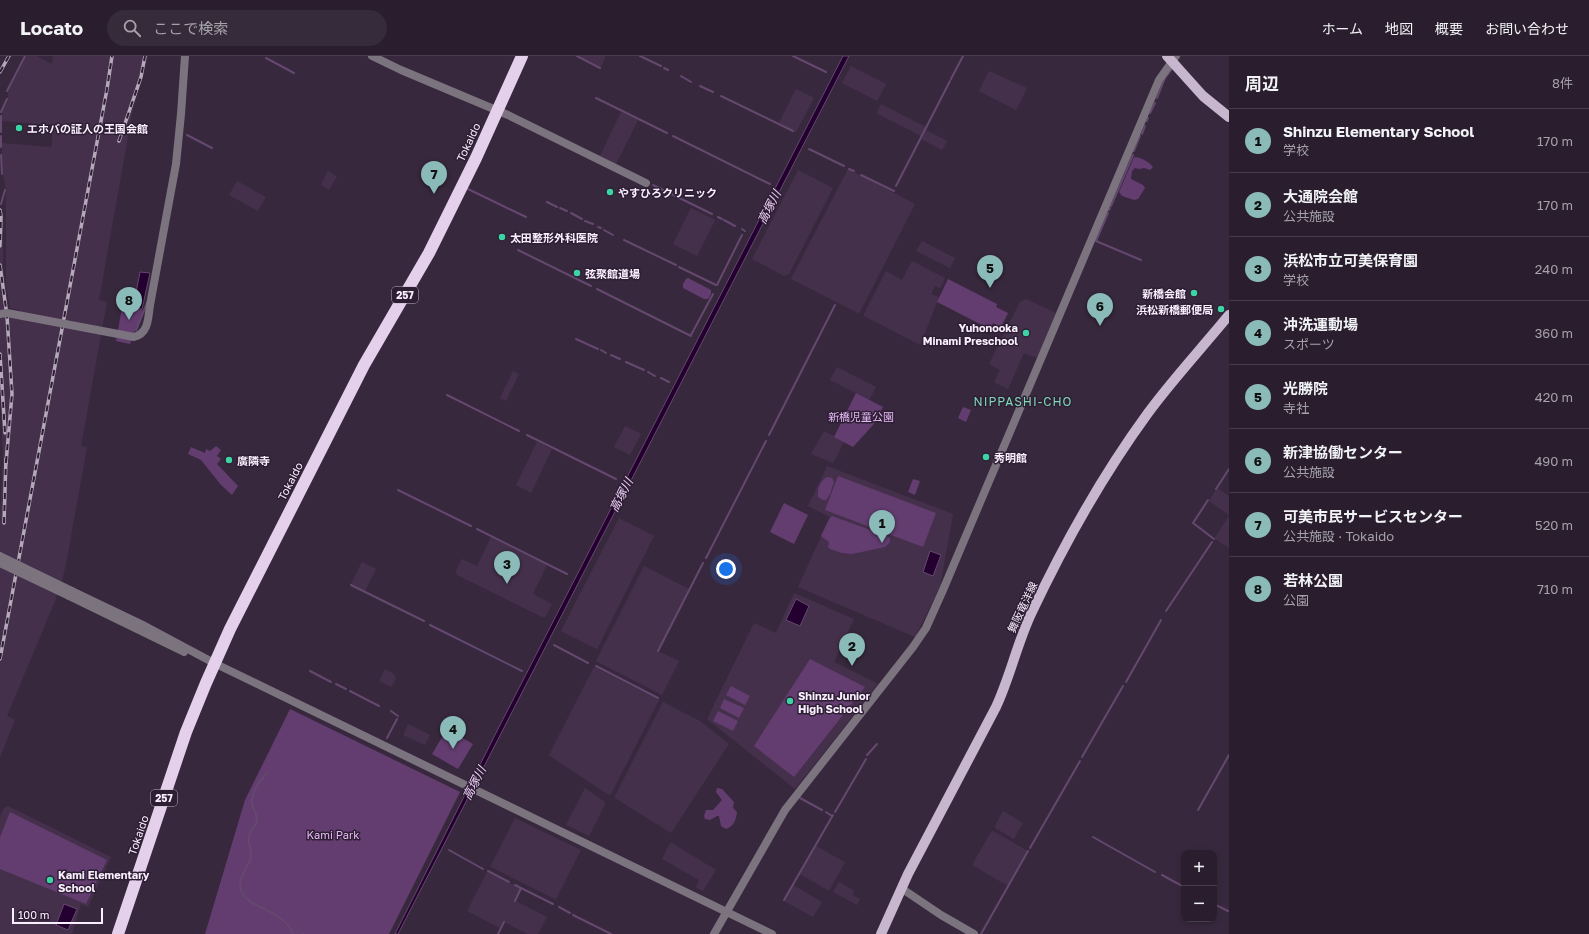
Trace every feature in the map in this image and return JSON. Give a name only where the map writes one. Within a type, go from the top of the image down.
[{"type":"highway","name":"Tokaido","points":[[118,934],[179,753],[214,664],[238,611],[366,361],[429,253],[522,56]]},
{"type":"main road","points":[[1172,58],[1203,96],[1229,117]]},
{"type":"main road","name":"舞阪竜洋線","points":[[881,934],[901,888],[996,707],[1008,679],[1022,635],[1031,614],[1087,506],[1148,414],[1229,315]]},
{"type":"street","points":[[0,314],[8,313],[134,337],[142,334],[146,328],[176,164],[185,56]]},
{"type":"street","points":[[372,56],[400,70],[497,110],[646,183]]},
{"type":"street","points":[[714,934],[785,810],[909,652],[926,628],[1159,80],[1172,58]]},
{"type":"street","points":[[0,556],[115,616]]},
{"type":"street","points":[[0,563],[115,616],[772,934]]},
{"type":"street","points":[[901,888],[941,916],[974,934]]},
{"type":"shaded area","points":[[26,56],[36,56],[52,64],[53,56],[148,56],[133,108],[99,300],[107,302],[81,446],[87,447],[67,559],[55,601],[7,716],[15,720],[0,757],[0,515],[3,461],[0,378],[0,212],[3,212],[3,266],[9,317],[18,318],[20,310],[10,308],[6,286],[6,191],[2,166],[2,143],[51,147],[52,144],[52,125],[2,121],[2,112],[8,100],[8,92]]},
{"type":"shaded area","points":[[579,56],[606,56],[601,67]]},
{"type":"shaded area","points":[[851,66],[886,84],[877,101],[842,83]]},
{"type":"shaded area","points":[[989,71],[1027,88],[1016,110],[979,91]]},
{"type":"shaded area","points":[[796,89],[814,98],[796,132],[779,123]]},
{"type":"shaded area","points":[[881,104],[926,127],[921,136],[876,113]]},
{"type":"shaded area","points":[[621,112],[638,120],[616,164],[600,156]]},
{"type":"shaded area","points":[[926,130],[947,141],[942,150],[921,139]]},
{"type":"shaded area","points":[[848,169],[915,204],[860,312],[858,313],[791,279]]},
{"type":"shaded area","points":[[798,170],[833,188],[789,274],[784,276],[752,259]]},
{"type":"shaded area","points":[[328,171],[337,176],[329,190],[321,185]]},
{"type":"shaded area","points":[[237,181],[266,197],[258,211],[229,195]]},
{"type":"shaded area","points":[[691,208],[715,220],[697,256],[673,244]]},
{"type":"shaded area","points":[[922,241],[955,258],[950,268],[916,251]]},
{"type":"shaded area","points":[[912,261],[945,278],[940,288],[935,286],[931,294],[939,297],[920,345],[864,316],[886,271],[902,280]]},
{"type":"shaded area","name":"Yuhonooka Minami Preschool","points":[[1026,299],[1056,313],[1037,358],[1024,353],[1008,389],[994,382],[1000,370],[989,364],[1020,302]]},
{"type":"shaded area","points":[[837,367],[876,387],[869,400],[830,380]]},
{"type":"shaded area","points":[[513,371],[519,374],[506,401],[500,398]]},
{"type":"shaded area","points":[[625,426],[641,434],[630,455],[614,447]]},
{"type":"shaded area","points":[[824,431],[844,442],[833,463],[811,454]]},
{"type":"shaded area","points":[[537,442],[552,449],[531,493],[516,485]]},
{"type":"shaded area","points":[[827,466],[953,514],[940,587],[915,637],[798,587],[830,517],[808,506]]},
{"type":"shaded area","points":[[1217,488],[1229,496],[1229,515],[1209,501]]},
{"type":"shaded area","points":[[1229,516],[1229,548],[1215,539],[1215,537]]},
{"type":"shaded area","points":[[619,518],[654,536],[597,649],[561,631]]},
{"type":"shaded area","points":[[491,537],[547,565],[533,594],[552,604],[546,616],[542,617],[457,575],[456,571],[462,559],[477,566]]},
{"type":"shaded area","points":[[362,562],[376,569],[365,591],[351,584]]},
{"type":"shaded area","points":[[644,566],[689,589],[658,651],[679,661],[662,695],[596,661]]},
{"type":"shaded area","name":"Shinzu Junior High School","points":[[794,593],[854,619],[834,662],[878,684],[795,789],[707,719],[754,623],[776,633]]},
{"type":"shaded area","points":[[594,667],[659,700],[611,794],[609,795],[549,755]]},
{"type":"shaded area","points":[[385,669],[394,674],[396,679],[391,687],[379,681]]},
{"type":"shaded area","points":[[663,702],[700,721],[729,744],[671,833],[615,798]]},
{"type":"shaded area","points":[[408,724],[430,735],[425,745],[403,735]]},
{"type":"shaded area","points":[[585,788],[605,802],[589,836],[566,825]]},
{"type":"shaded area","name":"Kami Elementary School","points":[[8,806],[111,857],[88,907],[81,904],[72,934],[0,934],[0,817],[4,808]]},
{"type":"shaded area","points":[[1003,811],[1023,823],[1014,839],[995,828]]},
{"type":"shaded area","points":[[515,818],[581,850],[556,899],[491,867]]},
{"type":"shaded area","points":[[993,831],[1028,851],[1008,886],[972,865]]},
{"type":"shaded area","points":[[670,843],[716,870],[703,891],[696,888],[699,880],[662,859]]},
{"type":"shaded area","points":[[816,846],[845,862],[829,891],[800,874]]},
{"type":"shaded area","points":[[487,872],[522,889],[516,901],[547,917],[538,934],[528,934],[504,922],[500,928],[467,911]]},
{"type":"shaded area","points":[[839,882],[854,891],[852,895],[860,899],[857,905],[833,892]]},
{"type":"shaded area","points":[[793,885],[822,902],[813,917],[784,901]]},
{"type":"green space","points":[[1134,157],[1145,160],[1153,167],[1150,170],[1135,168],[1132,171],[1131,179],[1143,185],[1145,188],[1138,199],[1134,200],[1122,196],[1119,192]]},
{"type":"green space","points":[[688,278],[711,290],[711,294],[708,299],[704,299],[683,288],[683,284]]},
{"type":"green space","points":[[948,279],[997,304],[996,307],[1008,313],[1001,327],[993,323],[990,329],[937,302]]},
{"type":"green space","points":[[122,308],[143,310],[130,344],[116,341]]},
{"type":"green space","name":"新橋児童公園","points":[[856,393],[883,407],[873,425],[853,447],[834,437]]},
{"type":"green space","points":[[963,407],[971,410],[966,422],[958,418]]},
{"type":"green space","points":[[216,446],[221,450],[217,456],[221,459],[217,464],[238,486],[232,495],[221,485],[201,460],[188,454],[191,447],[205,453],[206,449],[210,451]]},
{"type":"green space","points":[[838,476],[936,513],[923,547],[825,510]]},
{"type":"green space","points":[[827,477],[832,478],[834,482],[830,494],[826,500],[823,500],[818,497],[818,491],[821,483]]},
{"type":"green space","points":[[913,479],[920,481],[915,495],[908,492]]},
{"type":"green space","points":[[784,503],[808,515],[794,544],[770,532]]},
{"type":"green space","points":[[832,516],[887,536],[890,538],[890,542],[885,547],[852,554],[842,553],[830,549],[828,547],[829,542],[821,536]]},
{"type":"green space","points":[[810,659],[865,687],[794,777],[754,746]]},
{"type":"green space","points":[[731,686],[750,696],[745,705],[726,695]]},
{"type":"green space","points":[[724,699],[744,708],[739,718],[720,708]]},
{"type":"green space","name":"Kami Park","points":[[290,709],[460,792],[389,934],[205,934],[245,800]]},
{"type":"green space","points":[[718,711],[738,721],[733,731],[713,721]]},
{"type":"green space","points":[[447,729],[473,744],[458,769],[432,754]]},
{"type":"green space","points":[[717,788],[722,789],[734,802],[733,808],[737,812],[734,822],[726,829],[721,826],[719,816],[710,820],[705,819],[704,816],[706,810],[713,810],[722,800],[716,792]]},
{"type":"green space","points":[[10,812],[107,860],[86,904],[0,869],[0,837]]},
{"type":"water","name":"高塚川","points":[[843,56],[849,56],[398,934],[395,934],[499,727]]},
{"type":"water","points":[[140,272],[150,273],[142,309],[133,308]]},
{"type":"water","points":[[930,551],[941,555],[933,576],[923,572]]},
{"type":"water","points":[[796,599],[809,606],[800,626],[786,620]]},
{"type":"water","points":[[64,904],[77,909],[68,930],[56,925]]},
{"type":"waterway","points":[[7,91],[25,56]]},
{"type":"waterway","points":[[577,56],[600,68]]},
{"type":"waterway","points":[[640,56],[661,66]]},
{"type":"waterway","points":[[793,56],[826,72]]},
{"type":"waterway","points":[[951,79],[963,56]]},
{"type":"waterway","points":[[266,58],[294,73]]},
{"type":"waterway","points":[[664,68],[668,70]]},
{"type":"waterway","points":[[1157,98],[1165,78],[1172,69]]},
{"type":"waterway","points":[[681,76],[691,82]]},
{"type":"waterway","points":[[896,186],[950,81]]},
{"type":"waterway","points":[[700,86],[713,92]]},
{"type":"waterway","points":[[721,96],[793,131]]},
{"type":"waterway","points":[[596,98],[667,133]]},
{"type":"waterway","points":[[1,112],[7,99]]},
{"type":"waterway","points":[[1150,113],[1155,103]]},
{"type":"waterway","points":[[1,116],[1,132]]},
{"type":"waterway","points":[[1142,134],[1145,126]]},
{"type":"waterway","points":[[187,135],[212,148]]},
{"type":"waterway","points":[[1,136],[1,147]]},
{"type":"waterway","name":"高塚川","points":[[673,136],[770,184]]},
{"type":"waterway","points":[[1134,151],[1140,136]]},
{"type":"waterway","points":[[809,149],[844,166]]},
{"type":"waterway","points":[[1,155],[2,174]]},
{"type":"waterway","points":[[1111,206],[1133,155]]},
{"type":"waterway","points":[[849,169],[854,171]]},
{"type":"waterway","points":[[861,175],[894,191]]},
{"type":"waterway","points":[[653,185],[712,214]]},
{"type":"waterway","points":[[468,189],[526,217]]},
{"type":"waterway","points":[[1,204],[5,190]]},
{"type":"waterway","points":[[547,202],[557,207]]},
{"type":"waterway","points":[[560,208],[567,211]]},
{"type":"waterway","points":[[571,213],[582,219]]},
{"type":"waterway","points":[[1108,213],[1096,241],[1141,260]]},
{"type":"waterway","points":[[718,217],[722,219]]},
{"type":"waterway","points":[[724,220],[735,226]]},
{"type":"waterway","points":[[585,221],[593,224]]},
{"type":"waterway","points":[[604,230],[613,235]]},
{"type":"waterway","points":[[717,285],[742,235]]},
{"type":"waterway","points":[[624,240],[676,265]]},
{"type":"waterway","points":[[518,250],[591,286]]},
{"type":"waterway","points":[[679,267],[716,285]]},
{"type":"waterway","points":[[597,289],[691,336]]},
{"type":"waterway","points":[[691,335],[713,294]]},
{"type":"waterway","points":[[136,330],[147,303]]},
{"type":"waterway","points":[[769,435],[835,305]]},
{"type":"waterway","points":[[576,339],[598,349]]},
{"type":"waterway","points":[[601,350],[606,353]]},
{"type":"waterway","points":[[611,355],[620,359]]},
{"type":"waterway","points":[[626,362],[644,370]]},
{"type":"waterway","points":[[648,372],[655,376]]},
{"type":"waterway","points":[[661,378],[669,382]]},
{"type":"waterway","points":[[447,395],[519,431]]},
{"type":"waterway","name":"高塚川","points":[[527,435],[616,479]]},
{"type":"waterway","points":[[706,558],[766,441]]},
{"type":"waterway","points":[[1216,489],[1229,469]]},
{"type":"waterway","points":[[398,490],[471,526]]},
{"type":"waterway","points":[[1208,500],[1193,523],[1214,539]]},
{"type":"waterway","points":[[477,529],[567,574]]},
{"type":"waterway","points":[[1166,611],[1212,542]]},
{"type":"waterway","points":[[658,651],[703,563]]},
{"type":"waterway","points":[[351,585],[424,621]]},
{"type":"waterway","points":[[1126,682],[1161,620]]},
{"type":"waterway","points":[[430,625],[522,671]]},
{"type":"waterway","points":[[554,645],[588,663]]},
{"type":"waterway","points":[[596,666],[658,698]]},
{"type":"waterway","points":[[310,671],[331,682]]},
{"type":"waterway","points":[[336,684],[346,689]]},
{"type":"waterway","points":[[1082,757],[1123,686]]},
{"type":"waterway","points":[[350,691],[379,706]]},
{"type":"waterway","points":[[391,711],[398,716]]},
{"type":"waterway","points":[[387,738],[397,719]]},
{"type":"waterway","points":[[867,755],[877,744]]},
{"type":"waterway","points":[[1198,810],[1229,755]]},
{"type":"waterway","points":[[835,812],[866,759]]},
{"type":"waterway","points":[[1030,848],[1080,761]]},
{"type":"waterway","points":[[267,773],[258,784],[252,799],[257,821],[249,835],[251,856],[241,878],[240,888],[246,898],[283,920],[289,926],[293,934]]},
{"type":"waterway","points":[[800,798],[822,810]]},
{"type":"waterway","points":[[826,812],[832,816]]},
{"type":"waterway","points":[[784,900],[833,815]]},
{"type":"waterway","points":[[1093,837],[1155,872]]},
{"type":"waterway","points":[[449,850],[483,869]]},
{"type":"waterway","points":[[981,934],[1028,851]]},
{"type":"waterway","points":[[488,871],[509,882]]},
{"type":"waterway","points":[[1162,875],[1182,886]]},
{"type":"waterway","points":[[515,885],[553,904]]},
{"type":"waterway","points":[[515,901],[521,888]]},
{"type":"waterway","points":[[1217,906],[1228,911]]},
{"type":"waterway","points":[[559,907],[570,913]]},
{"type":"waterway","points":[[573,915],[611,934]]},
{"type":"waterway","points":[[498,934],[504,922]]},
{"type":"railway","points":[[0,72],[9,56]]},
{"type":"railway","points":[[0,659],[112,56]]},
{"type":"railway","points":[[119,141],[141,77],[145,56]]},
{"type":"railway","points":[[0,210],[0,246]]},
{"type":"railway","points":[[0,265],[7,316],[12,394],[6,463]]},
{"type":"railway","points":[[0,354],[5,433]]},
{"type":"railway","points":[[4,523],[6,459]]},
{"type":"place","name":"エホバの証人の王国会館","points":[[19,128]]},
{"type":"place","name":"やすひろクリニック","points":[[610,192]]},
{"type":"place","name":"可美市民サービスセンター","points":[[434,194]]},
{"type":"place","name":"太田整形外科医院","points":[[502,237]]},
{"type":"place","name":"弦聚館道場","points":[[577,273]]},
{"type":"place","name":"光勝院","points":[[990,288]]},
{"type":"place","name":"新橋会館","points":[[1194,293]]},
{"type":"place","name":"浜松新橋郵便局","points":[[1221,309]]},
{"type":"place","name":"若林公園","points":[[129,320]]},
{"type":"place","name":"新津協働センター","points":[[1100,326]]},
{"type":"place","name":"Yuhonooka Minami Preschool","points":[[1026,333]]},
{"type":"place","name":"秀明館","points":[[986,457]]},
{"type":"place","name":"廣隣寺","points":[[229,460]]},
{"type":"place","name":"Shinzu Elementary School","points":[[882,543]]},
{"type":"place","name":"浜松市立可美保育園","points":[[507,584]]},
{"type":"place","name":"大通院会館","points":[[852,666]]},
{"type":"place","name":"Shinzu Junior High School","points":[[790,701]]},
{"type":"place","name":"沖洗運動場","points":[[453,749]]},
{"type":"place","name":"Kami Elementary School","points":[[50,880]]},
{"type":"district","name":"NIPPASHI-CHO","points":[[1023,401]]}]
